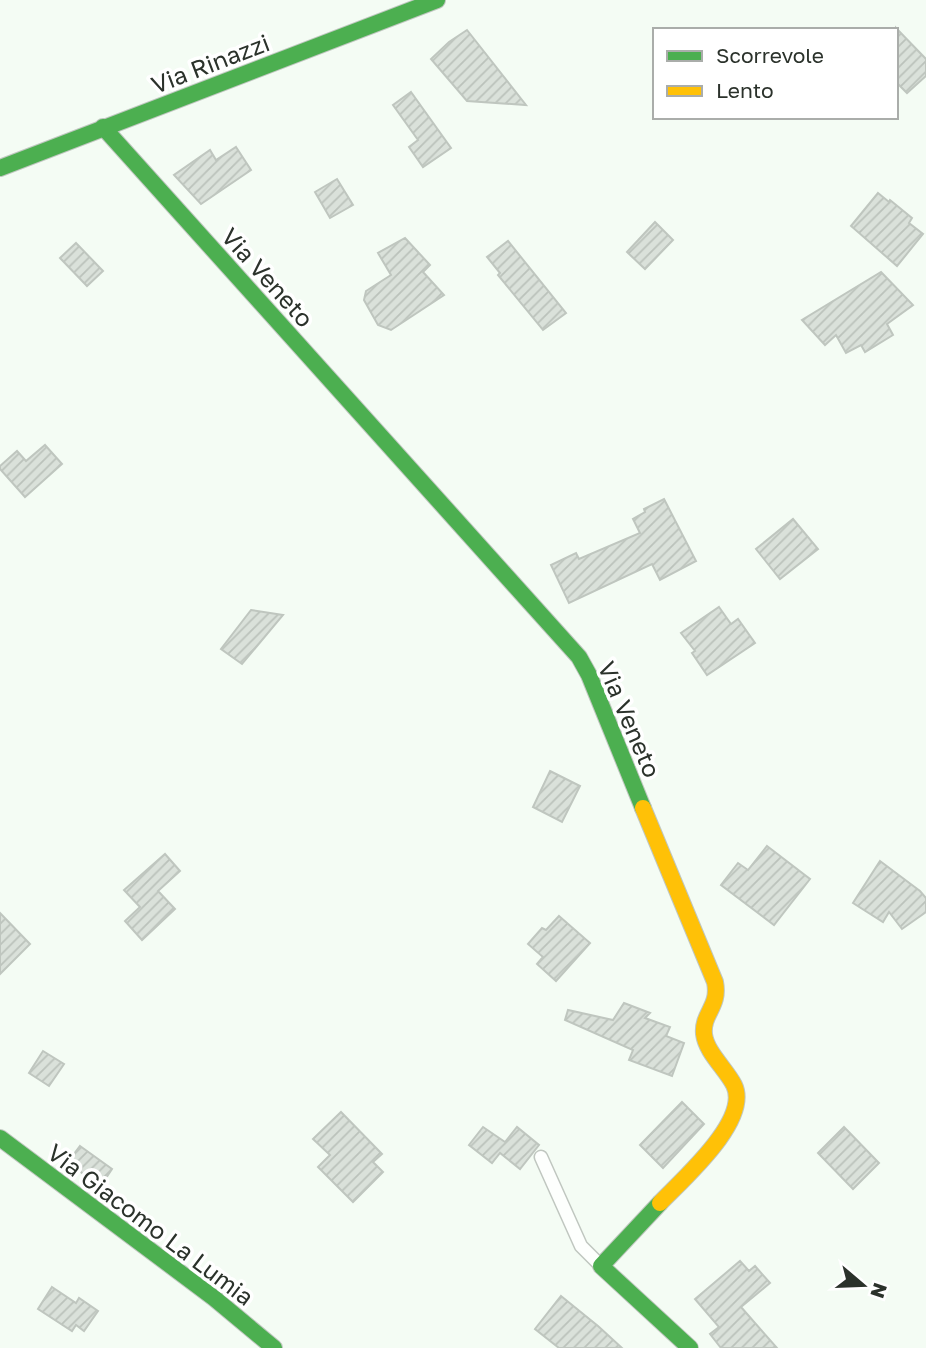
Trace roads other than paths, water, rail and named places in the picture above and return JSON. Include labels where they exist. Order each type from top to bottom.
[{"type":"street","name":"Via Rinazzi","points":[[0,168],[436,0]]},
{"type":"street","name":"Via Veneto","points":[[103,127],[567,643],[579,657],[589,676],[715,982],[718,993],[716,1003],[705,1023],[704,1034],[708,1045],[737,1088],[739,1101],[728,1126],[717,1142],[601,1265]]},
{"type":"street","name":"Via Giacomo La Lumia","points":[[0,1138],[214,1298],[274,1348]]},
{"type":"street","points":[[601,1265],[690,1348]]},
{"type":"lane","points":[[541,1157],[581,1245],[590,1257],[601,1265]]}]
